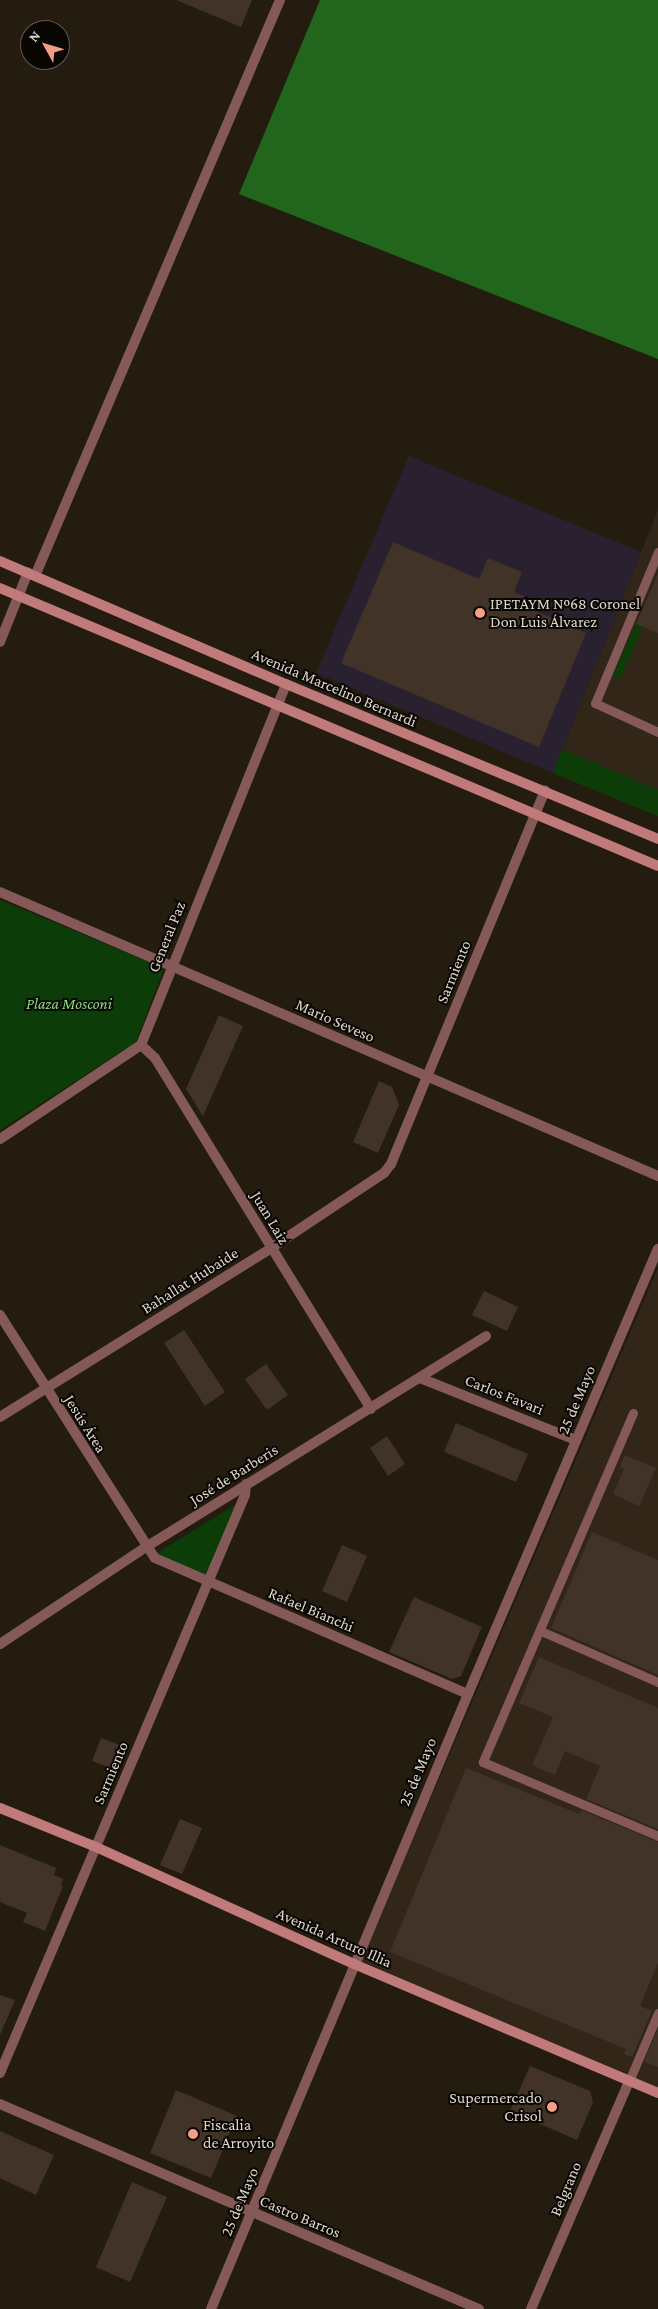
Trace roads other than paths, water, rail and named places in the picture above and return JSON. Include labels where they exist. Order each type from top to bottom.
[{"type":"main road","name":"Avenida Marcelino Bernardi","points":[[0,561],[286,684],[658,839]]},
{"type":"main road","points":[[0,588],[658,866]]},
{"type":"main road","name":"Avenida Arturo Illia","points":[[0,1808],[96,1847],[354,1964],[658,2093]]},
{"type":"street","points":[[0,642],[19,596],[32,574],[280,0]]},
{"type":"street","name":"General Paz","points":[[141,1045],[171,966],[286,684]]},
{"type":"street","name":"Sarmiento","points":[[391,1164],[545,791]]},
{"type":"street","name":"Mario Seveso","points":[[0,892],[426,1078],[658,1176]]},
{"type":"street","points":[[0,1139],[141,1045]]},
{"type":"street","name":"Juan Laiz","points":[[141,1045],[155,1058],[372,1409]]},
{"type":"street","name":"Bahallat Hubaide","points":[[0,1417],[271,1248],[384,1173],[391,1164]]},
{"type":"street","name":"25 de Mayo","points":[[211,2309],[354,1964],[658,1249]]},
{"type":"street","name":"Jesús Área","points":[[0,1315],[146,1547]]},
{"type":"street","name":"José de Barberis","points":[[0,1644],[146,1547],[246,1484],[372,1409],[486,1336]]},
{"type":"street","name":"Carlos Favari","points":[[420,1378],[576,1440]]},
{"type":"street","name":"Sarmiento","points":[[0,2073],[209,1582],[245,1495],[246,1484]]},
{"type":"street","name":"Rafael Bianchi","points":[[146,1547],[159,1562],[468,1694]]},
{"type":"street","name":"Belgrano","points":[[531,2309],[629,2081]]},
{"type":"street","name":"Castro Barros","points":[[0,2104],[479,2309]]},
{"type":"lane","points":[[658,552],[595,703],[658,732]]},
{"type":"lane","points":[[633,1413],[541,1631],[483,1762],[658,1836]]},
{"type":"lane","points":[[541,1631],[658,1682]]},
{"type":"lane","points":[[629,2081],[658,2013]]},
{"type":"place","name":"IPETAYM Nº68 Coronel Don Luis Álvarez","points":[[480,613]]},
{"type":"place","name":"Supermercado Crisol","points":[[552,2107]]},
{"type":"place","name":"Fiscalia de Arroyito","points":[[193,2134]]},
{"type":"park label","name":"Plaza Mosconi","points":[[69,1004]]}]
